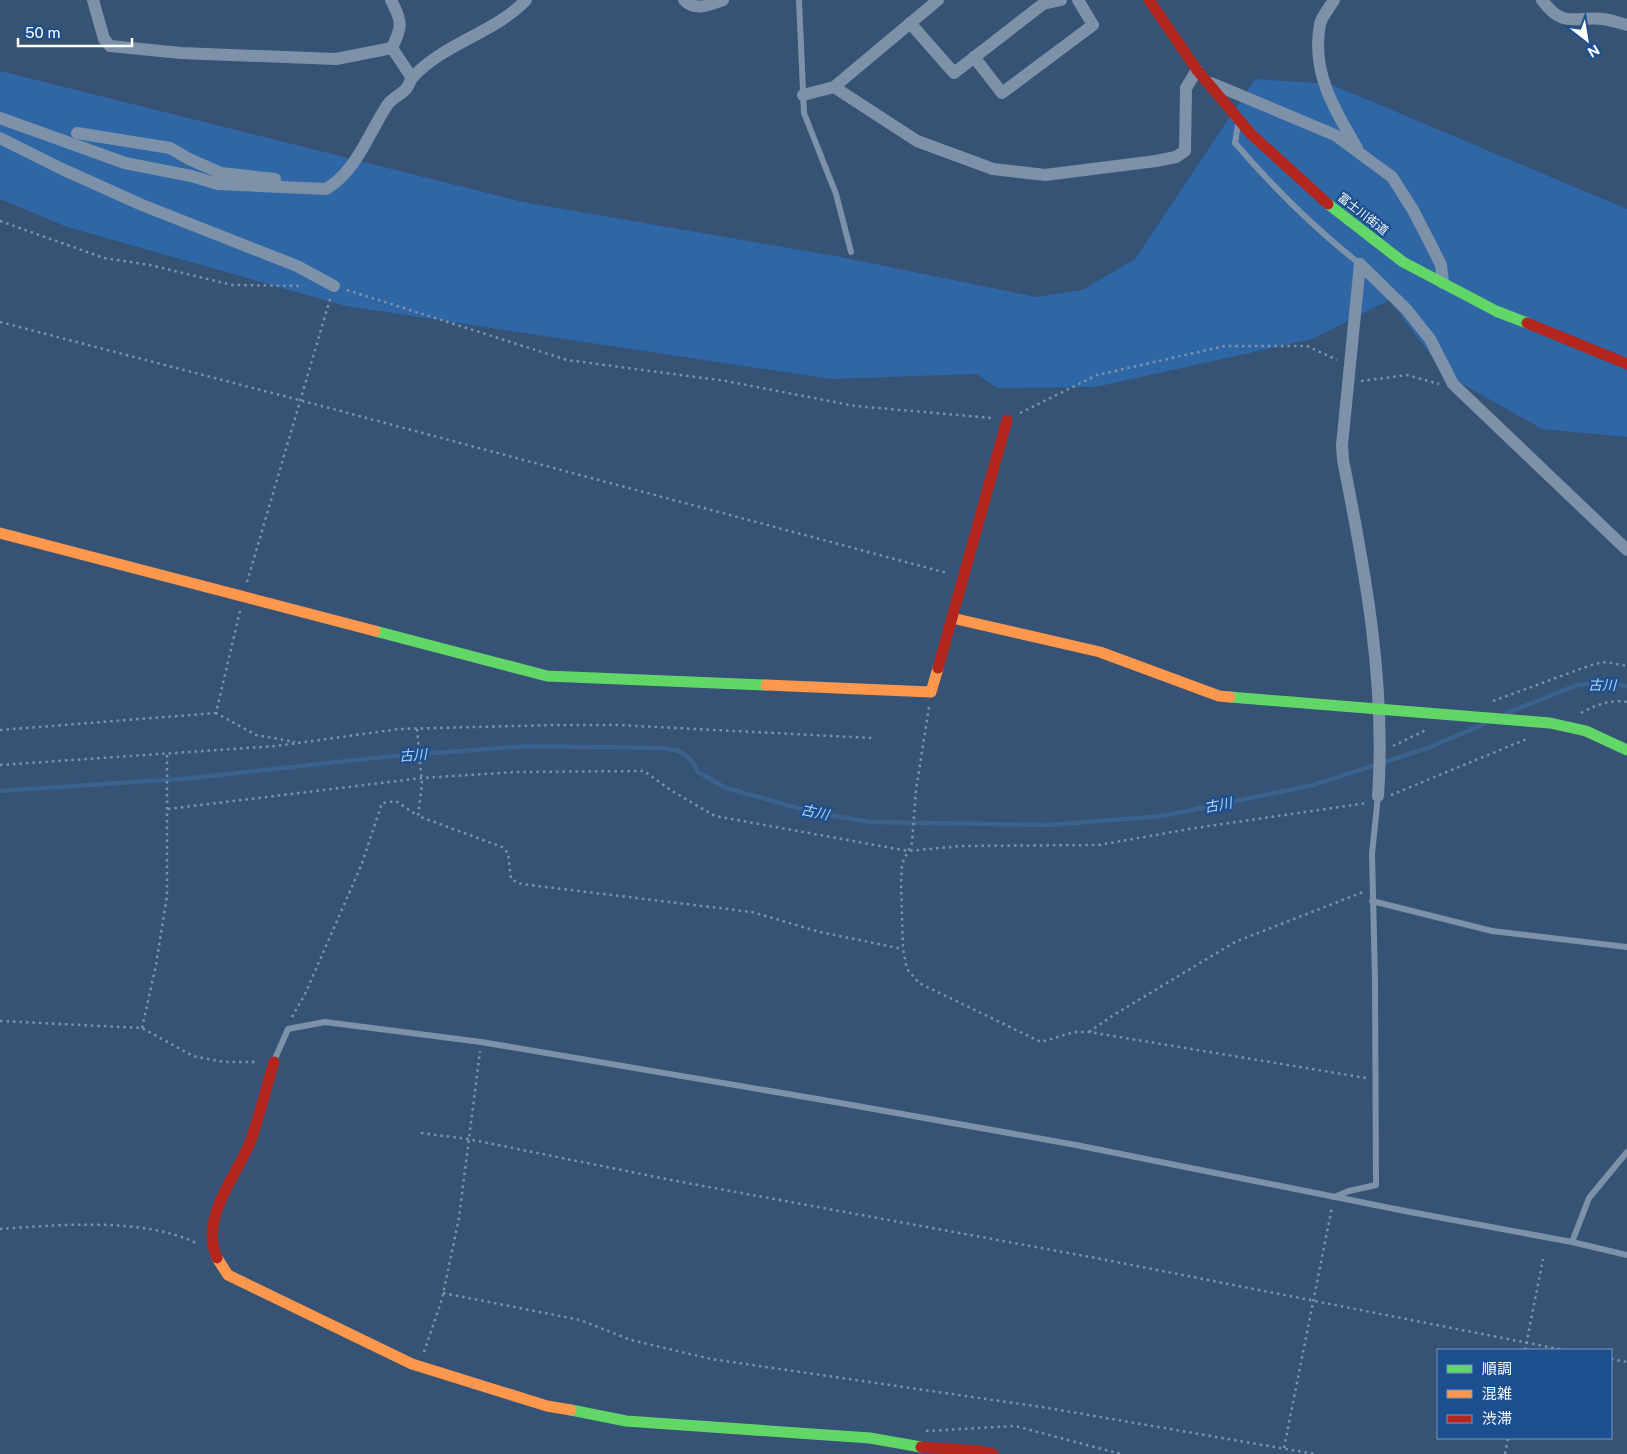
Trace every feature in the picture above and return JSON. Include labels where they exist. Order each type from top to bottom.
[{"type":"street","points":[[93,0],[104,39],[110,46],[182,53],[336,59],[392,48]]},
{"type":"street","points":[[391,0],[401,28],[392,48]]},
{"type":"street","points":[[0,118],[125,164],[191,176],[218,184],[326,189],[339,182],[390,102],[407,88],[412,78],[429,62],[499,21],[526,0]]},
{"type":"street","points":[[684,0],[694,7],[701,8],[723,0]]},
{"type":"street","points":[[802,95],[834,87],[938,0]]},
{"type":"street","points":[[910,23],[954,72],[1043,4],[1061,0]]},
{"type":"street","points":[[974,57],[1002,94],[1093,25],[1078,0]]},
{"type":"street","name":"富士川街道","points":[[1149,0],[1197,70],[1239,120],[1291,172],[1350,222],[1403,262],[1496,311],[1627,364]]},
{"type":"street","points":[[1334,0],[1320,22],[1321,72],[1330,101],[1359,152]]},
{"type":"street","points":[[1542,0],[1555,14],[1574,21],[1603,19],[1627,25]]},
{"type":"street","points":[[392,48],[412,78]]},
{"type":"street","points":[[834,87],[917,141],[993,169],[1045,174],[1156,161],[1176,157],[1185,151],[1186,88],[1197,70]]},
{"type":"street","points":[[1207,82],[1335,135],[1392,178],[1413,210],[1441,266],[1443,283]]},
{"type":"street","points":[[77,133],[170,148],[189,159],[221,173],[286,180],[309,187]]},
{"type":"street","points":[[0,138],[79,177],[142,205],[297,266],[334,286]]},
{"type":"street","points":[[1360,264],[1342,445],[1343,460],[1364,566],[1379,710],[1381,754],[1378,799]]},
{"type":"street","points":[[1360,264],[1406,309],[1430,339],[1453,384],[1627,550]]},
{"type":"street","points":[[0,533],[547,676],[931,692],[1006,420]]},
{"type":"street","points":[[952,618],[1100,652],[1219,696],[1555,725],[1586,731],[1627,750]]},
{"type":"street","points":[[274,1062],[251,1140],[217,1214],[212,1233],[214,1252],[218,1263],[228,1276],[412,1364],[547,1406],[626,1421],[870,1438],[930,1449],[980,1451],[993,1454]]},
{"type":"lane","points":[[798,0],[804,112],[836,194],[851,252]]},
{"type":"lane","points":[[1239,120],[1235,143],[1270,183],[1337,246],[1360,264]]},
{"type":"lane","points":[[1334,1197],[1349,1191],[1376,1185],[1372,854],[1378,799]]},
{"type":"lane","points":[[1372,901],[1492,931],[1627,947]]},
{"type":"lane","points":[[274,1062],[288,1028],[325,1022],[481,1042],[1067,1144],[1572,1242],[1627,1256]]},
{"type":"lane","points":[[1572,1242],[1589,1198],[1627,1152]]},
{"type":"path","points":[[0,221],[104,258],[150,265],[232,284],[306,286]]},
{"type":"path","points":[[216,713],[243,598],[299,400],[334,286],[567,360],[726,381],[855,406],[1006,420],[1096,375],[1225,346],[1307,346],[1336,359],[1349,379],[1408,375],[1432,384],[1453,384]]},
{"type":"path","points":[[0,322],[963,578]]},
{"type":"path","points":[[1486,704],[1594,664],[1612,663],[1627,666]]},
{"type":"path","points":[[931,692],[916,790],[912,843],[902,864],[903,949],[907,969],[919,983],[1041,1042],[1074,1032],[1090,1032],[1375,1079]]},
{"type":"path","points":[[1555,725],[1598,704],[1618,700],[1627,702]]},
{"type":"path","points":[[0,730],[216,713],[256,735],[301,743]]},
{"type":"path","points":[[0,765],[225,750],[301,743],[399,729],[616,725],[872,738]]},
{"type":"path","points":[[1381,754],[1430,728]]},
{"type":"path","points":[[417,729],[422,778],[418,816]]},
{"type":"path","points":[[168,809],[422,778],[515,772],[644,771],[672,791],[715,816],[908,851],[961,846],[1099,845],[1378,799],[1536,736]]},
{"type":"path","points":[[142,1028],[156,965],[167,896],[167,753]]},
{"type":"path","points":[[288,1028],[295,1008],[304,994],[357,875],[382,803],[396,801],[418,816],[502,847],[508,853],[511,879],[520,884],[752,912],[820,932],[903,949]]},
{"type":"path","points":[[1090,1032],[1112,1016],[1235,942],[1372,888]]},
{"type":"path","points":[[0,1021],[142,1028],[193,1056],[224,1062],[274,1062]]},
{"type":"path","points":[[412,1364],[423,1355],[443,1293],[459,1218],[481,1042]]},
{"type":"path","points":[[421,1133],[468,1139],[676,1181],[1101,1259],[1559,1349]]},
{"type":"path","points":[[1284,1448],[1334,1197]]},
{"type":"path","points":[[0,1229],[61,1224],[141,1228],[190,1240],[214,1252]]},
{"type":"path","points":[[1525,1349],[1544,1259]]},
{"type":"path","points":[[443,1293],[580,1320],[631,1340],[711,1359],[1028,1405],[1315,1454]]},
{"type":"path","points":[[1612,1359],[1627,1362]]},
{"type":"path","points":[[919,1431],[1015,1426],[1121,1454]]},
{"type":"path","points":[[1505,1454],[1508,1439]]},
{"type":"shaded area","points":[[0,71],[523,202],[841,257],[1036,297],[1082,290],[1135,259],[1255,79],[1330,84],[1627,209],[1627,437],[1542,429],[1445,374],[1389,300],[1312,339],[1096,387],[997,388],[977,374],[831,379],[346,306],[67,227],[0,199]]},
{"type":"waterway","name":"古川","points":[[1507,713],[1577,685],[1600,683],[1627,686]]},
{"type":"waterway","name":"古川","points":[[0,791],[193,778],[383,757],[527,746],[663,748],[679,751],[691,760],[698,772],[726,788],[812,812],[870,822],[1049,825],[1163,816],[1313,785],[1428,748],[1484,724]]},
{"type":"traffic: fast","points":[[1328,204],[1403,262],[1496,311],[1527,323]]},
{"type":"traffic: fast","points":[[375,631],[547,676],[766,685]]},
{"type":"traffic: fast","points":[[1230,697],[1550,723],[1586,731],[1627,750]]},
{"type":"traffic: fast","points":[[571,1410],[626,1421],[870,1438],[921,1447]]},
{"type":"traffic: slow","points":[[0,533],[375,631]]},
{"type":"traffic: slow","points":[[952,618],[1100,652],[1219,696],[1230,697]]},
{"type":"traffic: slow","points":[[766,685],[931,692],[938,668]]},
{"type":"traffic: slow","points":[[217,1258],[228,1275],[412,1364],[547,1406],[571,1410]]},
{"type":"traffic: jam","points":[[1149,0],[1197,70],[1251,134],[1328,204]]},
{"type":"traffic: jam","points":[[1527,323],[1627,364]]},
{"type":"traffic: jam","points":[[938,668],[1007,420]]},
{"type":"traffic: jam","points":[[217,1258],[213,1243],[213,1227],[216,1212],[251,1140],[274,1062]]},
{"type":"traffic: jam","points":[[921,1447],[980,1451],[993,1454]]}]
